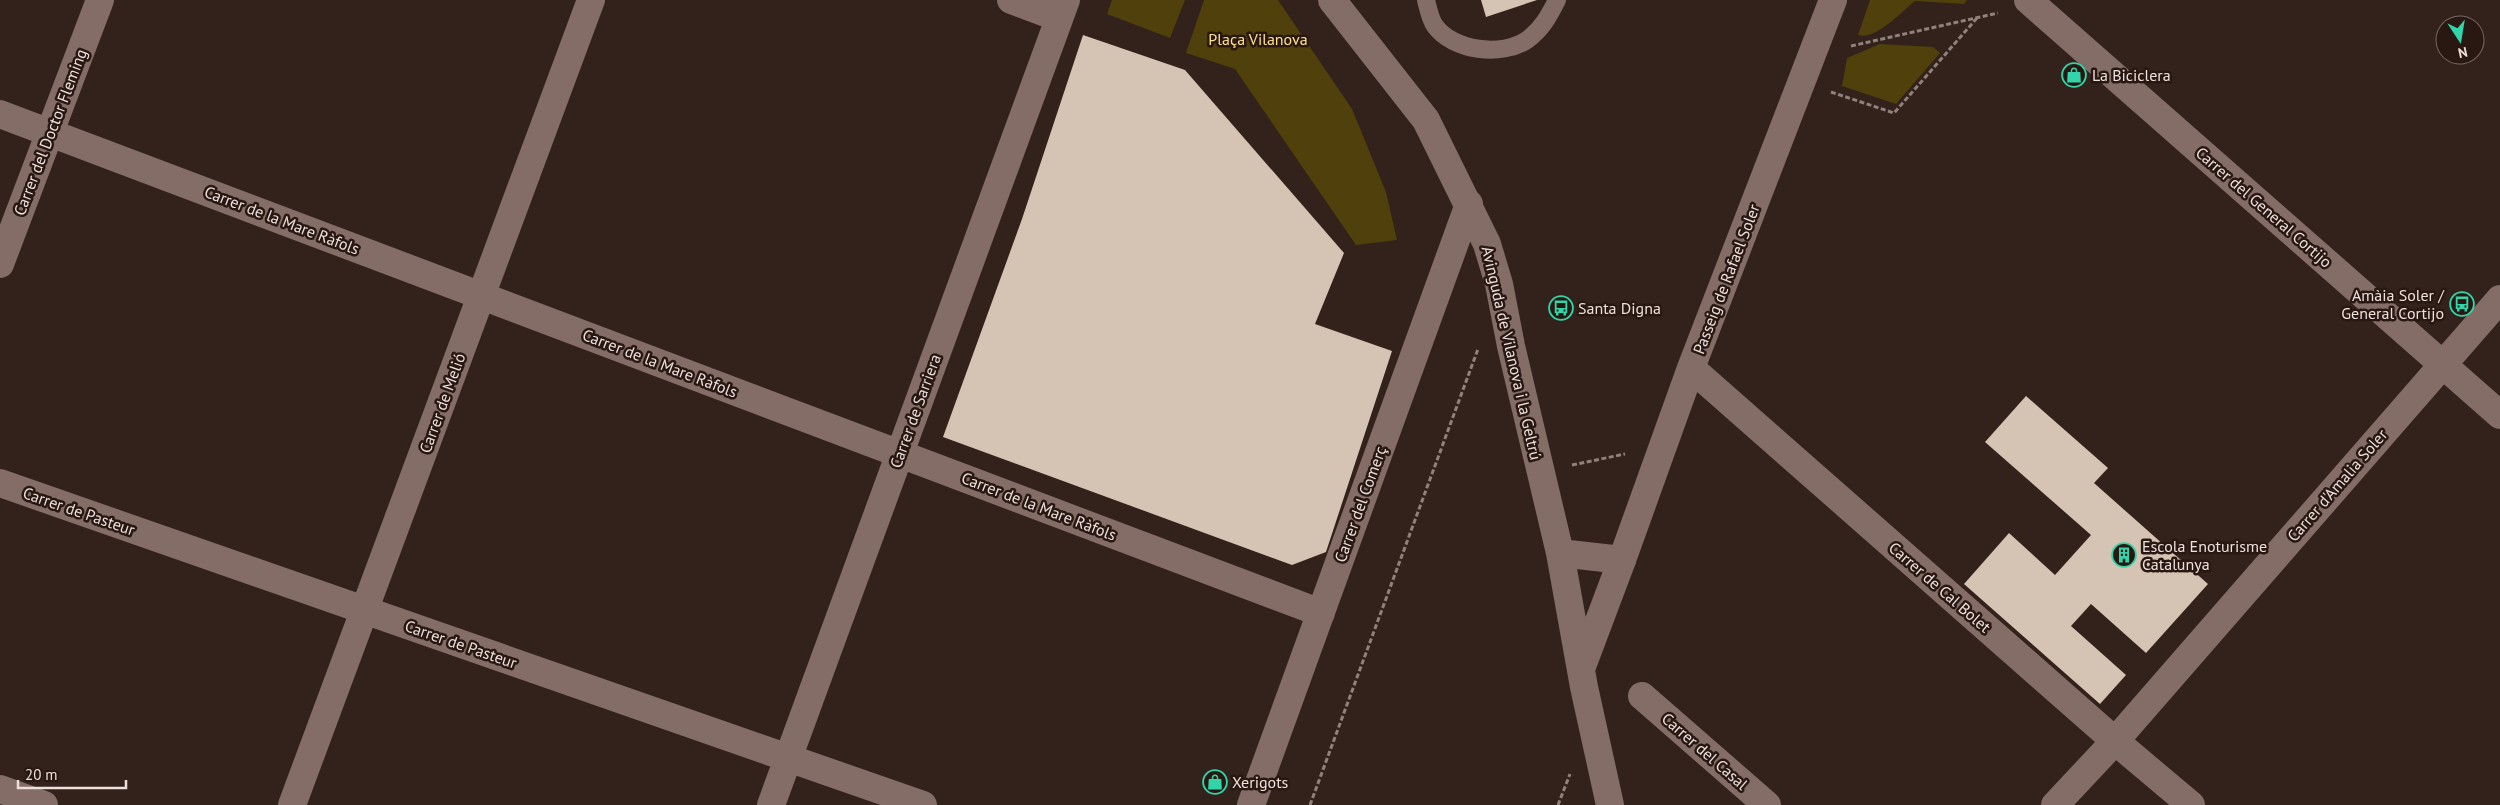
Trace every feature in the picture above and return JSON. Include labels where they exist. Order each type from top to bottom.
[{"type":"street","name":"Carrer del Doctor Fleming","points":[[0,264],[100,0]]},
{"type":"street","name":"Carrer de Melió","points":[[292,805],[591,0]]},
{"type":"street","points":[[1011,0],[1063,9]]},
{"type":"street","name":"Avinguda de Vilanova i la Geltrú","points":[[1332,0],[1426,120],[1469,204],[1487,244],[1499,284],[1511,346],[1560,553],[1583,678],[1610,805]]},
{"type":"street","name":"Passeig de Rafael Soler","points":[[1583,678],[1622,560],[1691,368],[1833,0]]},
{"type":"street","name":"Carrer del General Cortijo","points":[[2017,6],[2443,364],[2500,415]]},
{"type":"street","name":"Carrer de Sarriera","points":[[771,805],[1063,9]]},
{"type":"street","name":"Carrer de la Mare Ràfols","points":[[0,114],[1321,613]]},
{"type":"street","name":"Carrer del Comerç","points":[[1251,805],[1469,204]]},
{"type":"street","name":"Carrer d'Amalia Soler","points":[[2055,805],[2115,741],[2500,299]]},
{"type":"street","name":"Carrer de Cal Bolet","points":[[1691,368],[2115,741],[2191,805]]},
{"type":"street","name":"Carrer de Pasteur","points":[[0,483],[923,805]]},
{"type":"street","points":[[1560,553],[1622,560]]},
{"type":"street","name":"Carrer del Casal","points":[[1642,696],[1768,805]]},
{"type":"street","points":[[0,789],[44,805]]},
{"type":"lane","points":[[1426,0],[1435,26],[1453,42],[1466,47],[1495,50],[1526,41],[1545,24],[1557,0]]},
{"type":"path","points":[[1850,46],[1977,18],[2017,6]]},
{"type":"path","points":[[1827,91],[1894,113],[1977,18]]},
{"type":"path","points":[[1310,805],[1480,343]]},
{"type":"green space","points":[[1112,0],[1185,0],[1170,38],[1107,14]]},
{"type":"green space","name":"Plaça Vilanova","points":[[1204,0],[1278,0],[1352,109],[1386,192],[1397,240],[1356,245],[1235,69],[1186,53]]},
{"type":"green space","points":[[1870,0],[1967,0],[1964,4],[1915,1],[1880,30],[1865,36],[1858,35]]},
{"type":"green space","points":[[1880,44],[1933,47],[1940,53],[1896,104],[1842,86],[1847,58]]},
{"type":"building","points":[[1481,0],[1537,0],[1486,17]]},
{"type":"building","points":[[1083,35],[1185,70],[1344,253],[1315,324],[1392,351],[1326,552],[1292,565],[943,437],[1022,219]]},
{"type":"building","name":"Escola Enoturisme Catalunya","points":[[2026,396],[2108,468],[2094,483],[2208,584],[2146,653],[2091,604],[2071,626],[2126,675],[2100,704],[1964,584],[2009,533],[2055,575],[2091,535],[1985,442]]},
{"type":"place","name":"La Biciclera","points":[[2074,75]]},
{"type":"place","name":"Amàia Soler / General Cortijo","points":[[2462,304]]},
{"type":"place","name":"Santa Digna","points":[[1561,308]]},
{"type":"place","name":"Escola Enoturisme Catalunya","points":[[2124,555]]},
{"type":"place","name":"Xerigots","points":[[1215,782]]}]
